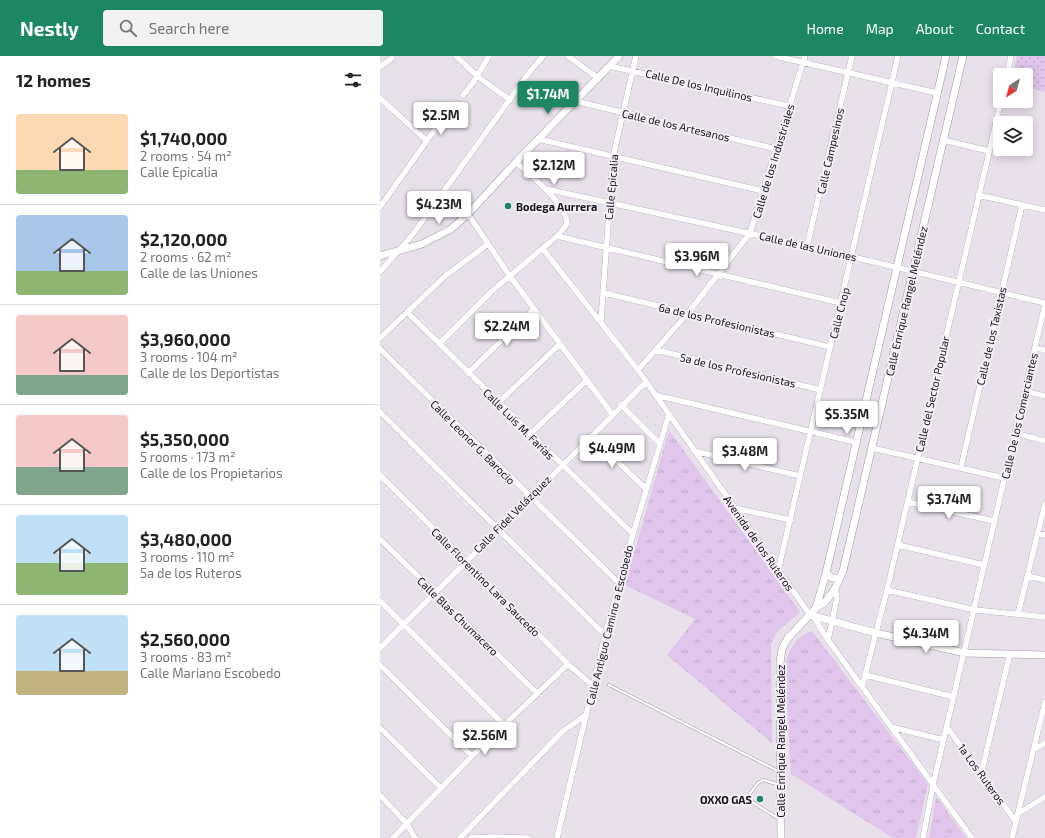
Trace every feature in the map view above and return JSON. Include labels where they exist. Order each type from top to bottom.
[{"type":"street","points":[[456,56],[478,76],[510,100]]},
{"type":"street","points":[[463,95],[478,76],[489,56]]},
{"type":"street","points":[[380,272],[400,252],[543,56]]},
{"type":"street","points":[[568,56],[598,78]]},
{"type":"street","points":[[380,256],[400,252],[438,237],[451,229],[468,214],[516,162],[619,56]]},
{"type":"street","name":"Calle Epicalia","points":[[601,321],[613,157],[622,112],[636,56]]},
{"type":"street","points":[[775,56],[937,93]]},
{"type":"street","name":"Calle de los Industriales","points":[[638,370],[688,312],[750,233],[805,56]]},
{"type":"street","name":"Calle Campesinos","points":[[807,246],[852,56]]},
{"type":"street","name":"Calle Cnop","points":[[778,571],[898,56]]},
{"type":"street","name":"Calle Enrique Rangel Meléndez","points":[[780,838],[781,652],[788,638],[812,616],[816,608],[826,573],[855,442],[946,56]]},
{"type":"street","name":"Calle Enrique Rangel Meléndez","points":[[816,608],[825,602],[840,578],[872,448],[963,56]]},
{"type":"street","points":[[1009,68],[1012,56]]},
{"type":"street","points":[[380,67],[392,58]]},
{"type":"street","name":"Calle De los Inquilinos","points":[[610,66],[789,106]]},
{"type":"street","points":[[380,98],[427,141]]},
{"type":"street","name":"Calle de los Artesanos","points":[[575,101],[776,149]]},
{"type":"street","name":"Calle del Sector Popular","points":[[862,687],[898,545],[999,108]]},
{"type":"street","points":[[380,207],[441,121]]},
{"type":"street","points":[[538,139],[763,191]]},
{"type":"street","points":[[943,140],[989,150]]},
{"type":"street","points":[[439,344],[509,275],[543,249],[558,236],[566,226],[567,220],[546,189],[516,162]]},
{"type":"street","name":"Calle de las Uniones","points":[[546,189],[852,256],[897,268],[958,281],[1045,304]]},
{"type":"street","points":[[978,195],[1045,210]]},
{"type":"street","name":"Calle de los Taxistas","points":[[961,467],[1022,205]]},
{"type":"street","points":[[468,214],[509,275],[612,414]]},
{"type":"street","points":[[558,236],[607,249],[661,260],[841,303]]},
{"type":"street","points":[[380,338],[445,276],[488,244]]},
{"type":"street","name":"Avenida de los Ruteros","points":[[543,249],[638,370],[778,571],[972,838]]},
{"type":"street","name":"6a de los Profesionistas","points":[[604,293],[830,347]]},
{"type":"street","name":"Calle De los Comerciantes","points":[[923,838],[933,785],[965,653],[994,521],[1045,304]]},
{"type":"street","points":[[468,373],[534,309]]},
{"type":"street","name":"Calle Luis M. Farías","points":[[407,312],[562,466],[633,534]]},
{"type":"street","points":[[498,403],[560,344]]},
{"type":"street","points":[[1035,347],[1045,350]]},
{"type":"street","name":"Calle Leonor G. Barocio","points":[[380,349],[529,497],[620,584]]},
{"type":"street","name":"5a de los Profesionistas","points":[[656,350],[821,390]]},
{"type":"street","points":[[530,434],[587,380]]},
{"type":"street","name":"Calle Fidel Velázquez","points":[[380,648],[621,405],[646,382]]},
{"type":"street","points":[[1025,391],[1045,396]]},
{"type":"street","points":[[655,395],[811,433],[855,442]]},
{"type":"street","points":[[621,405],[660,444]]},
{"type":"street","points":[[380,412],[497,530],[605,635]]},
{"type":"street","name":"Calle Antiguo Camino a Escobedo","points":[[557,838],[605,635],[646,489],[669,414]]},
{"type":"street","points":[[1015,433],[1045,441]]},
{"type":"street","points":[[591,436],[646,489]]},
{"type":"street","points":[[872,448],[1004,478]]},
{"type":"street","points":[[694,451],[800,476]]},
{"type":"street","name":"Calle Florentino Lara Saucedo","points":[[380,475],[568,664],[593,686]]},
{"type":"street","points":[[908,502],[994,521]]},
{"type":"street","points":[[1018,614],[1045,504]]},
{"type":"street","points":[[734,508],[791,520]]},
{"type":"street","points":[[1038,533],[1045,535]]},
{"type":"street","name":"Calle Blas Chumacero","points":[[380,539],[537,693]]},
{"type":"street","points":[[898,545],[984,565]]},
{"type":"street","points":[[826,573],[832,578],[840,578]]},
{"type":"street","points":[[1028,576],[1045,580]]},
{"type":"street","points":[[828,640],[837,598],[835,588]]},
{"type":"street","points":[[887,590],[974,610],[1045,617]]},
{"type":"street","points":[[380,601],[504,725]]},
{"type":"street","points":[[812,616],[876,633],[965,653],[1045,656]]},
{"type":"street","points":[[981,774],[1010,654]]},
{"type":"street","points":[[393,838],[472,756],[568,664]]},
{"type":"street","points":[[380,665],[472,756]]},
{"type":"street","points":[[865,675],[954,698]]},
{"type":"street","points":[[1012,838],[1035,749],[1045,702]]},
{"type":"street","points":[[460,838],[563,731],[586,715]]},
{"type":"street","points":[[891,727],[944,740]]},
{"type":"street","name":"1a Los Ruteros","points":[[947,727],[1016,822]]},
{"type":"street","points":[[380,728],[440,788]]},
{"type":"street","points":[[1035,749],[1045,743]]},
{"type":"street","points":[[380,795],[407,824],[414,838]]},
{"type":"street","points":[[1019,812],[1045,797]]},
{"type":"street","points":[[471,838],[528,838]]},
{"type":"lane","points":[[609,685],[781,772]]},
{"type":"lane","points":[[780,820],[749,800],[748,796],[758,783],[763,780],[781,785]]},
{"type":"green space","points":[[1017,56],[1045,56],[1045,92],[1033,89],[1033,68],[1014,68]]},
{"type":"green space","points":[[669,430],[800,612],[777,632],[771,643],[772,743],[667,655],[695,619],[625,585]]},
{"type":"green space","points":[[812,631],[928,784],[916,838],[893,838],[791,774],[785,666],[791,649],[797,640],[806,633]]},
{"type":"green space","points":[[936,796],[966,838],[929,838]]},
{"type":"place","name":"Bodega Aurrera","points":[[508,206]]},
{"type":"place","name":"OXXO GAS","points":[[760,799]]}]
